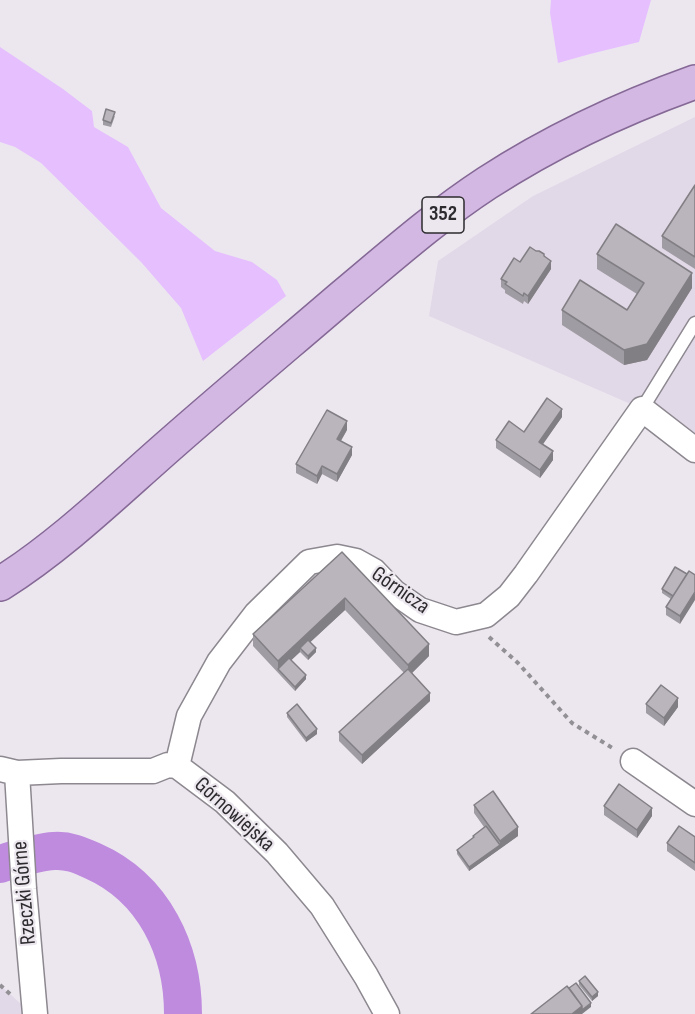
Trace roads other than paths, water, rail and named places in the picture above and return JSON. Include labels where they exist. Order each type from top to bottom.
[{"type":"main road","name":"352","points":[[0,584],[53,546],[214,406],[384,262],[452,208],[487,183],[575,132],[622,110],[695,82]]},
{"type":"street","points":[[642,409],[695,450]]},
{"type":"street","name":"Górnicza","points":[[177,766],[189,716],[219,662],[256,614],[309,562],[337,557],[356,561],[374,572],[394,592],[420,610],[456,622],[486,615],[509,596],[642,409]]},
{"type":"street","points":[[633,761],[695,804]]},
{"type":"street","name":"Górnowiejska","points":[[9,771],[153,771],[168,765],[177,766],[225,802],[277,853],[322,906],[387,1014]]},
{"type":"street","name":"Rzeczki Górne","points":[[9,771],[20,834],[35,1014]]},
{"type":"lane","points":[[642,409],[695,323]]},
{"type":"waterway","points":[[0,864],[40,853],[69,852],[114,873],[133,887],[148,904],[171,945],[178,967],[183,1014]]}]
